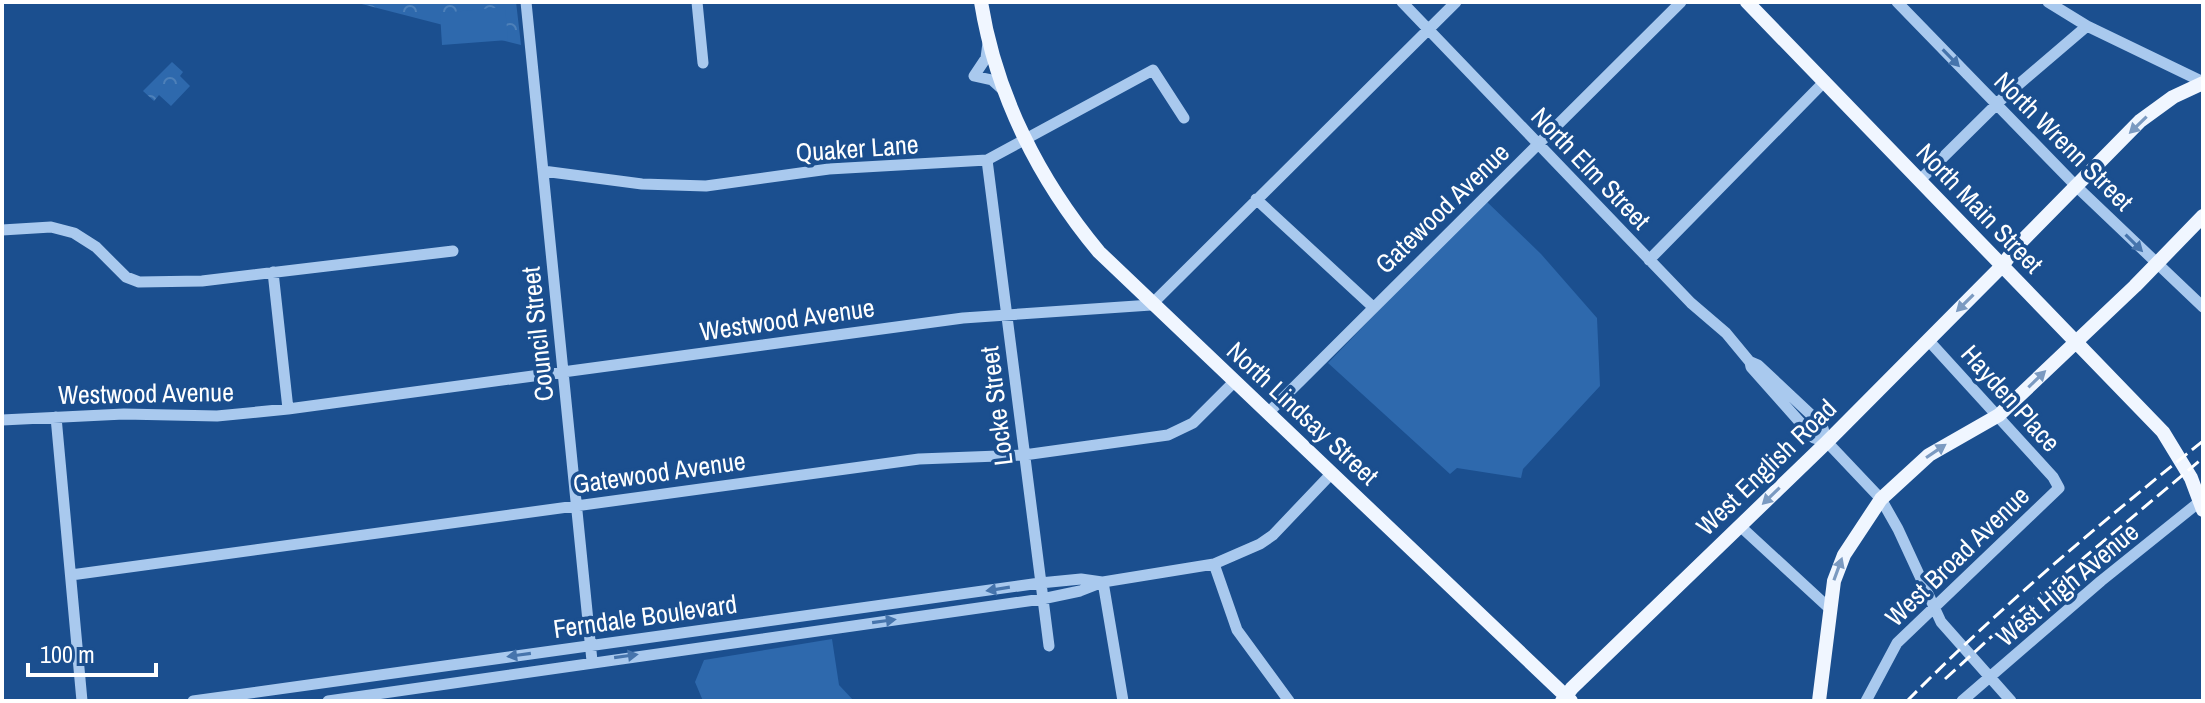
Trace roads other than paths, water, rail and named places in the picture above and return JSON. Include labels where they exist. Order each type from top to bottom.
[{"type":"main road","name":"North Lindsay Street","points":[[981,2],[988,42],[1005,93],[1048,183],[1084,235],[1119,275],[1235,381],[1567,699]]},
{"type":"main road","name":"North Main Street","points":[[1751,3],[2163,432],[2191,478],[2202,504]]},
{"type":"main road","name":"West English Road","points":[[1567,699],[1929,341],[2002,266],[2016,247],[2148,114],[2203,82]]},
{"type":"main road","points":[[1819,701],[1834,581],[1844,555],[1881,499],[1929,455],[1999,415],[2203,216]]},
{"type":"street","name":"Council Street","points":[[526,2],[592,661]]},
{"type":"street","points":[[697,2],[703,63]]},
{"type":"street","name":"North Elm Street","points":[[1402,2],[1693,305],[1726,333],[1751,367],[1814,438],[1827,442],[1881,499],[1941,622],[2011,701]]},
{"type":"street","points":[[1151,305],[1456,2]]},
{"type":"street","name":"Gatewood Avenue","points":[[1268,413],[1681,2]]},
{"type":"street","name":"North Wrenn Street","points":[[1897,2],[2077,187],[2203,307]]},
{"type":"street","points":[[2048,2],[2087,26],[2203,82]]},
{"type":"street","points":[[1920,180],[1997,105],[2087,26]]},
{"type":"street","points":[[988,42],[986,58],[974,76],[992,80],[1005,93]]},
{"type":"street","name":"Quaker Lane","points":[[543,171],[642,184],[706,186],[829,169],[987,160],[1153,70],[1184,118]]},
{"type":"street","points":[[1649,260],[1825,81]]},
{"type":"street","name":"Locke Street","points":[[987,160],[1049,646]]},
{"type":"street","points":[[1256,199],[1373,307]]},
{"type":"street","points":[[2,230],[51,227],[74,233],[96,247],[126,277],[139,282],[202,281],[453,251]]},
{"type":"street","points":[[273,272],[288,409]]},
{"type":"street","name":"Westwood Avenue","points":[[2,420],[124,414],[202,416],[288,409],[851,332],[1007,314],[1151,305]]},
{"type":"street","name":"Hayden Place","points":[[1929,341],[1999,415],[2059,488]]},
{"type":"street","name":"Gatewood Avenue","points":[[71,575],[919,459],[1024,455],[1174,433],[1193,423],[1235,381]]},
{"type":"street","points":[[56,417],[82,701]]},
{"type":"street","name":"Ferndale Boulevard","points":[[328,701],[1042,599],[1080,591],[1103,582],[1214,564],[1273,535],[1332,473]]},
{"type":"street","name":"West Broad Avenue","points":[[1866,701],[1897,643],[2059,488]]},
{"type":"street","name":"West High Avenue","points":[[1962,701],[2202,504]]},
{"type":"street","points":[[1740,526],[1829,608]]},
{"type":"street","points":[[1214,564],[1237,630],[1289,701]]},
{"type":"street","name":"Ferndale Boulevard","points":[[193,701],[1040,583],[1081,579],[1103,582]]},
{"type":"street","points":[[1103,582],[1123,701]]},
{"type":"railway","points":[[1907,701],[2051,567],[2203,441]]},
{"type":"railway","points":[[1945,679],[2013,617],[2203,458]]}]
